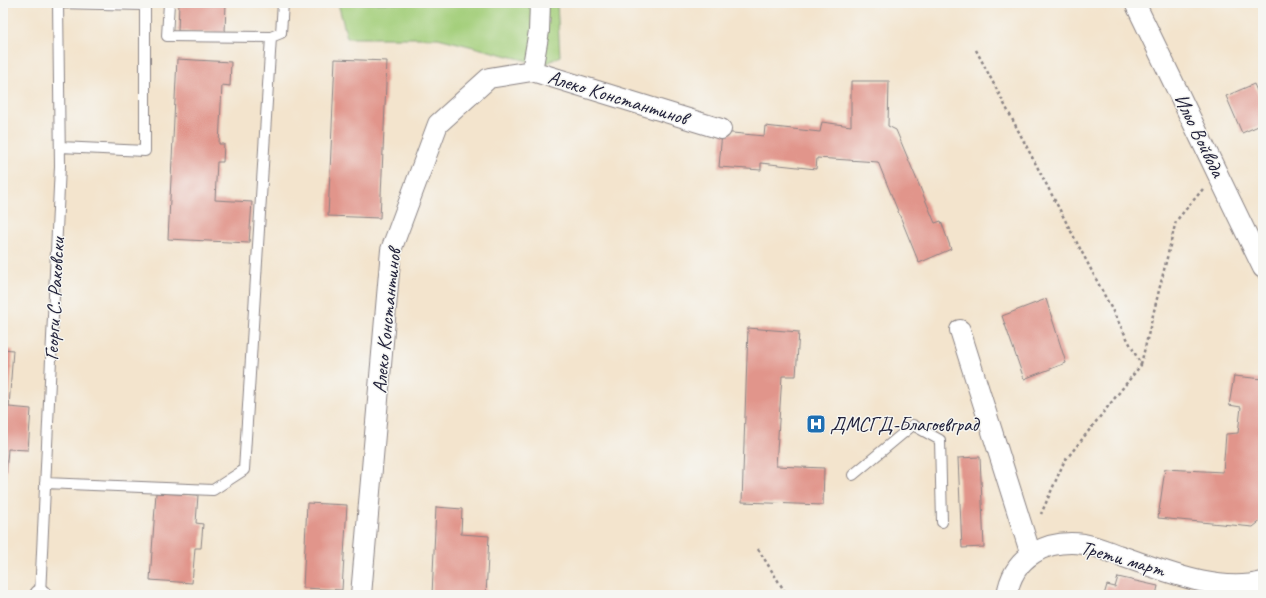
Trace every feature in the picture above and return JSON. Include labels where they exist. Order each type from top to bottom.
[{"type":"street","points":[[532,71],[539,31],[540,3]]},
{"type":"street","name":"Ильо Войвода","points":[[1135,3],[1263,268]]},
{"type":"street","name":"Алеко Константинов","points":[[362,595],[391,250],[438,124],[489,78],[532,71],[721,129]]},
{"type":"street","points":[[960,330],[1028,545]]},
{"type":"street","name":"Трети март","points":[[1007,595],[1012,575],[1018,567],[1028,545],[1049,546],[1061,544],[1082,544],[1198,580],[1243,585],[1263,582]]},
{"type":"lane","points":[[58,3],[145,5],[145,152],[60,147]]},
{"type":"lane","name":"Георги С. Раковски","points":[[40,595],[60,147],[58,3]]},
{"type":"lane","points":[[169,3],[167,36],[271,37],[281,33],[283,3]]},
{"type":"lane","points":[[45,483],[214,490],[244,470],[271,37]]},
{"type":"lane","points":[[853,475],[913,425],[940,440],[942,522]]},
{"type":"path","points":[[976,50],[1140,365]]},
{"type":"path","points":[[1028,545],[1064,462],[1140,365],[1176,221],[1217,172]]},
{"type":"path","points":[[758,549],[787,595]]},
{"type":"green space","points":[[338,3],[557,3],[560,56],[544,65],[438,38],[347,38]]},
{"type":"building","points":[[179,3],[226,3],[225,33],[178,31]]},
{"type":"building","points":[[177,59],[231,62],[230,86],[222,85],[219,144],[224,144],[223,162],[217,162],[215,200],[252,202],[249,243],[168,239]]},
{"type":"building","points":[[335,59],[387,61],[380,218],[328,216]]},
{"type":"building","points":[[851,81],[889,81],[888,126],[896,130],[935,223],[941,221],[951,249],[919,263],[878,162],[817,158],[816,169],[761,163],[761,170],[719,167],[722,132],[764,136],[765,126],[820,132],[822,122],[851,126]]},
{"type":"building","points":[[1254,84],[1263,105],[1263,124],[1242,133],[1226,96]]},
{"type":"building","points":[[1046,299],[1066,363],[1024,379],[1002,316]]},
{"type":"building","points":[[748,328],[799,332],[796,376],[782,376],[776,466],[824,468],[823,505],[742,502]]},
{"type":"building","points":[[3,349],[13,350],[9,407],[31,409],[28,450],[8,449],[4,498]]},
{"type":"building","points":[[1234,376],[1263,379],[1263,519],[1253,527],[1158,518],[1165,469],[1223,472],[1226,434],[1238,433],[1241,407],[1229,405]]},
{"type":"building","points":[[980,457],[984,547],[962,548],[958,458]]},
{"type":"building","points":[[156,493],[198,495],[196,523],[203,524],[201,548],[195,548],[192,583],[150,580]]},
{"type":"building","points":[[307,503],[347,505],[342,590],[303,588]]},
{"type":"building","points":[[436,507],[462,509],[461,534],[489,536],[486,595],[432,595]]},
{"type":"building","points":[[1118,577],[1158,586],[1156,595],[1104,595],[1107,585],[1115,587]]},
{"type":"place","name":"ДМСГД-Благоевград","points":[[816,424]]}]
